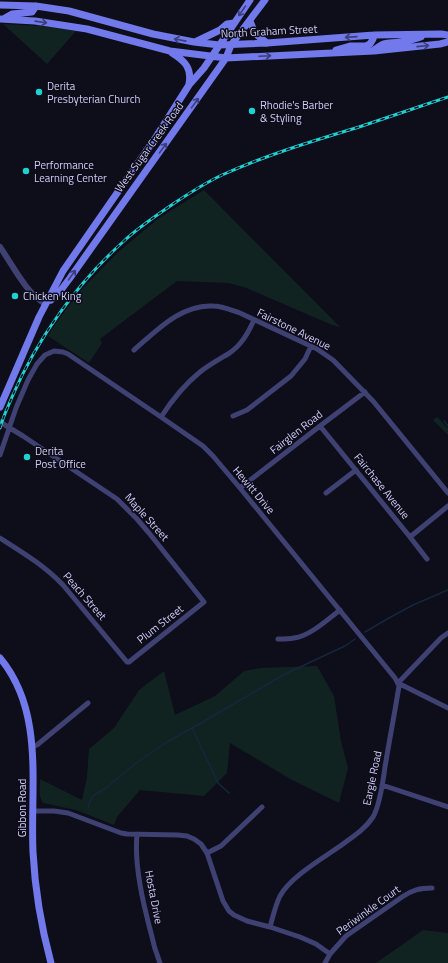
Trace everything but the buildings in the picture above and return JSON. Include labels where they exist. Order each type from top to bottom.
[{"type":"main road","name":"West Sugar Creek Road","points":[[0,407],[2,394],[63,271],[156,137],[189,85],[212,57],[250,0]]},
{"type":"main road","name":"West Sugar Creek Road","points":[[46,304],[61,290],[70,278],[226,58],[231,45],[265,0]]},
{"type":"main road","points":[[1,19],[12,14],[32,12],[36,3]]},
{"type":"main road","name":"North Graham Street","points":[[0,5],[36,3],[153,34],[219,45],[374,35],[448,35]]},
{"type":"main road","points":[[1,19],[35,21],[87,29],[170,52],[226,58],[374,51],[448,42]]},
{"type":"main road","points":[[250,21],[257,35],[267,43]]},
{"type":"main road","points":[[194,42],[220,30],[227,24],[234,23]]},
{"type":"main road","points":[[374,51],[386,43],[401,42],[432,34]]},
{"type":"main road","points":[[324,53],[350,46],[366,46],[372,42],[374,35]]},
{"type":"main road","points":[[170,52],[179,57],[186,64],[191,78],[189,85]]},
{"type":"main road","points":[[110,222],[106,216],[119,190]]},
{"type":"main road","name":"Gibbon Road","points":[[0,658],[11,673],[21,693],[29,720],[32,747],[33,853],[36,888],[43,932],[51,963]]},
{"type":"street","points":[[0,247],[25,285],[39,301],[46,304]]},
{"type":"street","name":"Fairstone Avenue","points":[[134,350],[175,317],[192,308],[213,306],[240,313],[311,346],[333,360],[365,392],[448,493]]},
{"type":"street","points":[[162,416],[178,394],[198,374],[207,366],[229,353],[239,344],[254,320]]},
{"type":"street","points":[[234,416],[247,410],[291,376],[305,359],[311,346]]},
{"type":"street","name":"Hewitt Drive","points":[[9,427],[25,388],[37,364],[45,355],[58,350],[74,358],[162,416],[203,446],[213,456],[391,672],[398,683]]},
{"type":"street","name":"Fairglen Road","points":[[240,488],[365,392]]},
{"type":"street","name":"Maple Street","points":[[0,422],[88,478],[117,499],[149,533],[204,602]]},
{"type":"street","name":"Fairchase Avenue","points":[[320,426],[427,559]]},
{"type":"street","points":[[0,455],[9,427]]},
{"type":"street","points":[[326,494],[356,470]]},
{"type":"street","points":[[410,537],[448,506]]},
{"type":"street","name":"Peach Street","points":[[0,538],[60,581],[127,662]]},
{"type":"street","name":"Plum Street","points":[[127,662],[204,602]]},
{"type":"street","points":[[278,638],[295,638],[305,635],[340,610]]},
{"type":"street","points":[[448,633],[436,643],[398,683],[448,708]]},
{"type":"street","name":"Eargle Road","points":[[270,927],[275,908],[281,895],[290,883],[308,868],[353,837],[369,823],[374,814],[377,808],[382,785],[398,692],[398,683]]},
{"type":"street","points":[[32,747],[37,745],[88,703]]},
{"type":"street","points":[[382,785],[448,807]]},
{"type":"street","points":[[207,853],[221,846],[262,807]]},
{"type":"street","points":[[32,811],[54,811],[68,813],[121,833],[178,835],[187,836],[198,841],[207,853],[223,901],[229,911],[237,918],[247,922],[270,927],[310,942],[330,954]]},
{"type":"street","name":"Hosta Drive","points":[[137,834],[136,846],[140,886],[157,957],[160,963]]},
{"type":"street","name":"Periwinkle Court","points":[[325,963],[330,954],[346,936],[406,894],[416,889],[432,888]]},
{"type":"green space","points":[[3,24],[42,26],[76,31],[47,64]]},
{"type":"green space","points":[[204,190],[340,327],[332,325],[244,287],[228,283],[177,281],[100,339],[102,343],[89,363],[48,336],[81,290],[117,253],[159,218]]},
{"type":"green space","points":[[437,417],[448,428],[448,435],[433,420]]},
{"type":"green space","points":[[317,666],[334,696],[341,741],[348,768],[339,803],[292,780],[230,743],[227,773],[204,796],[140,790],[117,817],[114,825],[76,810],[43,803],[41,801],[40,779],[82,800],[87,777],[89,749],[114,728],[139,690],[164,671],[175,715],[215,696],[244,671],[260,668]]},
{"type":"green space","points":[[423,930],[448,933],[448,963],[376,963]]},
{"type":"waterway","points":[[444,421],[448,426]]},
{"type":"waterway","points":[[365,632],[413,605],[448,590]]},
{"type":"waterway","points":[[88,808],[93,796],[106,788],[136,763],[167,742],[285,674],[345,646],[355,639]]},
{"type":"waterway","points":[[192,728],[218,783],[229,793]]},
{"type":"railway","points":[[0,428],[22,375],[33,354],[60,313],[74,294],[107,257],[148,222],[197,189],[216,178],[239,168],[290,149],[448,97]]},
{"type":"place","name":"Derita Presbyterian Church","points":[[39,92]]},
{"type":"place","name":"Rhodie's Barber & Styling","points":[[252,111]]},
{"type":"place","name":"Performance Learning Center","points":[[26,171]]},
{"type":"place","name":"Chicken King","points":[[15,296]]},
{"type":"place","name":"Derita Post Office","points":[[27,457]]}]
